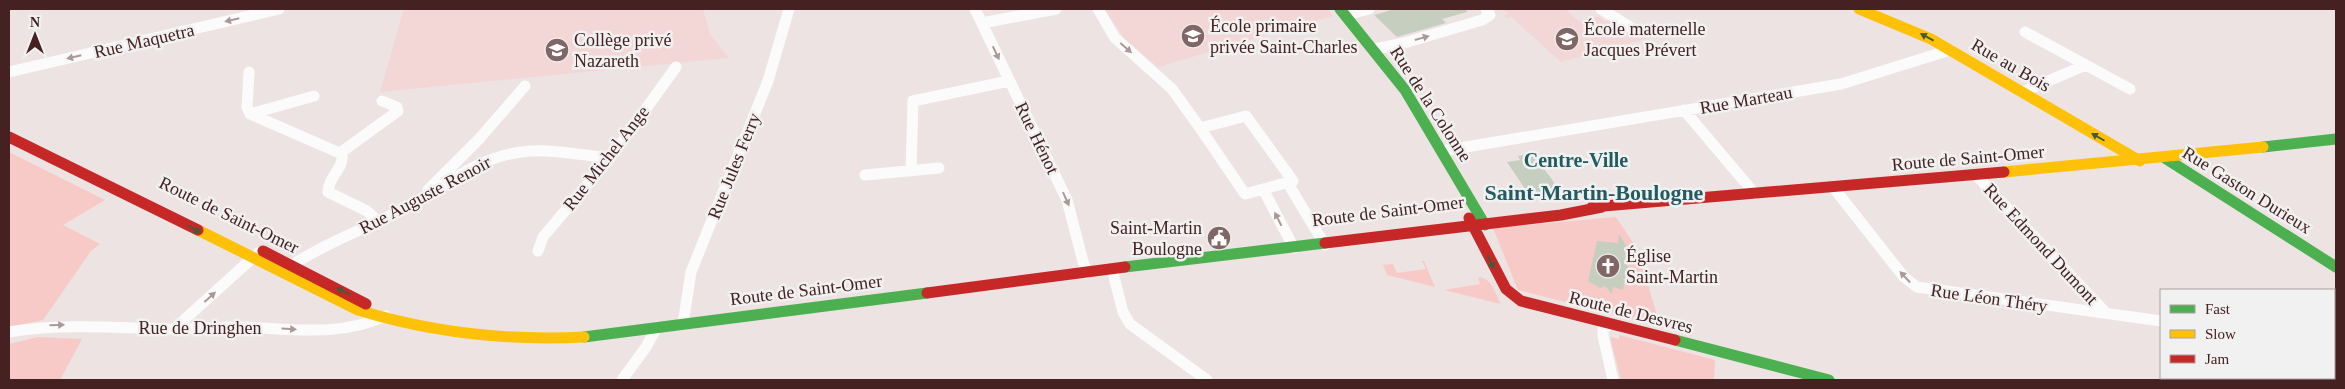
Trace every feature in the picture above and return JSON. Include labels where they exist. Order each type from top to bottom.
[{"type":"main road","name":"Rue au Bois","points":[[1859,9],[1915,30],[2140,161]]},
{"type":"main road","name":"Rue de la Colonne","points":[[1343,12],[1405,90],[1442,151],[1477,222]]},
{"type":"main road","name":"Route de Saint-Omer","points":[[9,125],[256,254],[280,272],[349,306],[436,330],[484,336],[550,338],[588,336],[1086,273],[1292,244],[1477,222],[1561,208],[1602,207],[2140,161],[2336,139]]},
{"type":"main road","points":[[9,137],[256,254]]},
{"type":"main road","name":"Rue Gaston Durieux","points":[[2165,158],[2336,267]]},
{"type":"main road","name":"Route de Desvres","points":[[1477,222],[1503,284],[1514,298],[1527,303],[1829,380]]},
{"type":"main road","name":"Route de Saint-Omer","points":[[256,254],[291,265],[384,316]]},
{"type":"street","name":"Rue Maquetra","points":[[9,72],[279,9]]},
{"type":"street","name":"Rue Jules Ferry","points":[[683,324],[691,272],[768,81],[788,9]]},
{"type":"street","name":"Rue Hénot","points":[[975,9],[1070,206],[1086,273]]},
{"type":"street","points":[[982,23],[1056,9]]},
{"type":"street","points":[[1098,9],[1115,38],[1172,89],[1245,194],[1294,181],[1246,116],[1200,128]]},
{"type":"street","points":[[1343,12],[1369,9]]},
{"type":"street","points":[[1375,50],[1404,44],[1487,18],[1490,13],[1486,9]]},
{"type":"street","points":[[1601,9],[1632,30]]},
{"type":"street","points":[[2026,32],[2130,89]]},
{"type":"street","name":"Rue Marteau","points":[[1442,151],[1848,82],[1950,50]]},
{"type":"street","points":[[2022,92],[2086,65]]},
{"type":"street","name":"Rue Michel Ange","points":[[538,251],[546,233],[610,158],[676,67]]},
{"type":"street","points":[[249,72],[247,107],[250,114],[344,155],[343,161],[329,182],[328,192],[367,211],[378,221]]},
{"type":"street","points":[[911,171],[913,101],[1009,81]]},
{"type":"street","points":[[414,203],[479,139],[525,86]]},
{"type":"street","points":[[250,114],[314,96]]},
{"type":"street","points":[[340,153],[398,111],[397,108],[382,101]]},
{"type":"street","points":[[1684,110],[1755,194]]},
{"type":"street","name":"Rue Auguste Renoir","points":[[280,272],[315,250],[414,203],[478,165],[508,154],[542,152],[610,158]]},
{"type":"street","points":[[865,175],[940,168]]},
{"type":"street","name":"Rue Edmond Dumont","points":[[1976,175],[2106,313]]},
{"type":"street","points":[[1287,182],[1323,241]]},
{"type":"street","name":"Rue Léon Théry","points":[[1833,187],[1904,277],[1917,287],[2160,321]]},
{"type":"street","points":[[1263,189],[1292,244]]},
{"type":"street","points":[[174,329],[256,254]]},
{"type":"street","points":[[1112,269],[1123,312],[1130,324],[1207,380]]},
{"type":"street","name":"Rue de Dringhen","points":[[9,332],[58,325],[174,329],[241,327],[339,331],[362,326],[384,316]]},
{"type":"street","points":[[1611,324],[1603,328],[1603,336],[1613,380]]},
{"type":"street","points":[[622,380],[646,347],[657,327]]},
{"type":"shaded area","name":"Collège privé Nazareth","points":[[418,9],[703,9],[710,34],[729,58],[380,92],[403,11]]},
{"type":"shaded area","name":"École primaire privée Saint-Charles","points":[[1104,9],[1328,9],[1333,16],[1158,67],[1124,38]]},
{"type":"shaded area","name":"École maternelle Jacques Prévert","points":[[1502,9],[1565,9],[1579,21],[1599,16],[1604,21],[1614,19],[1631,33],[1641,29],[1653,37],[1561,62],[1511,17],[1507,18],[1503,15],[1508,14]]},
{"type":"shaded area","points":[[9,152],[105,200],[63,225],[100,244],[91,251],[43,320],[9,327]]},
{"type":"shaded area","points":[[1616,217],[1638,250],[1660,326],[1518,290],[1493,228]]},
{"type":"shaded area","points":[[1422,261],[1424,261],[1435,287],[1387,275],[1383,265],[1393,264],[1397,273],[1426,269]]},
{"type":"shaded area","points":[[1478,277],[1490,283],[1501,304],[1444,290],[1480,284]]},
{"type":"shaded area","points":[[1619,335],[1715,360],[1714,380],[1621,380],[1610,337],[1619,339]]},
{"type":"shaded area","points":[[38,337],[82,339],[60,380],[9,380],[9,344]]},
{"type":"building","points":[[1395,9],[1466,9],[1467,12],[1442,19],[1446,23],[1397,37],[1374,15]]},
{"type":"building","points":[[1532,154],[1551,178],[1562,196],[1531,198],[1507,162],[1520,160],[1518,156]]},
{"type":"building","name":"Église Saint-Martin","points":[[1619,234],[1628,249],[1629,255],[1623,290],[1613,287],[1612,294],[1605,286],[1600,288],[1588,281],[1597,241],[1618,243]]},
{"type":"traffic: fast","points":[[1340,9],[1405,90],[1485,225]]},
{"type":"traffic: fast","points":[[2263,147],[2336,139]]},
{"type":"traffic: fast","points":[[2165,158],[2336,267]]},
{"type":"traffic: fast","points":[[1125,267],[1325,243]]},
{"type":"traffic: fast","points":[[584,337],[927,293]]},
{"type":"traffic: fast","points":[[1675,340],[1829,380]]},
{"type":"traffic: slow","points":[[1859,9],[1931,39],[2140,161]]},
{"type":"traffic: slow","points":[[2004,172],[2263,147]]},
{"type":"traffic: slow","points":[[198,230],[358,310],[386,319],[470,335],[527,338],[584,337]]},
{"type":"traffic: jam","points":[[9,137],[198,230]]},
{"type":"traffic: jam","points":[[1592,207],[2004,172]]},
{"type":"traffic: jam","points":[[1325,243],[1561,215],[1602,207]]},
{"type":"traffic: jam","points":[[1469,218],[1506,289],[1521,301],[1675,340]]},
{"type":"traffic: jam","points":[[263,251],[366,304]]},
{"type":"traffic: jam","points":[[927,293],[1125,267]]},
{"type":"place","name":"École primaire privée Saint-Charles","points":[[1193,36]]},
{"type":"place","name":"École maternelle Jacques Prévert","points":[[1567,39]]},
{"type":"place","name":"Collège privé Nazareth","points":[[557,50]]},
{"type":"place","name":"Saint-Martin Boulogne","points":[[1219,238]]},
{"type":"place","name":"Église Saint-Martin","points":[[1608,266]]},
{"type":"district","name":"Centre-Ville","points":[[1576,160]]},
{"type":"district","name":"Saint-Martin-Boulogne","points":[[1594,192]]}]
